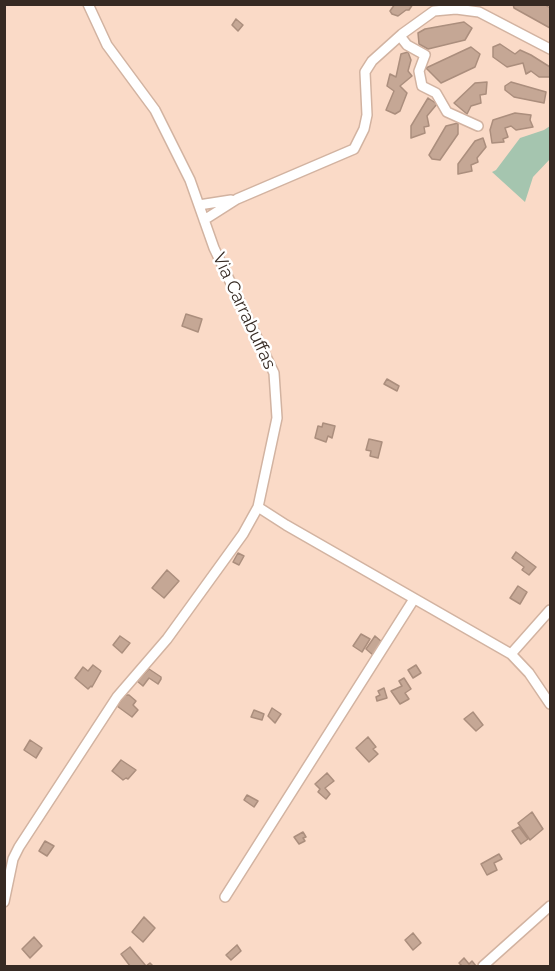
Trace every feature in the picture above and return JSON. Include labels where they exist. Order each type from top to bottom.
[{"type":"street","name":"Via Carrabuffas","points":[[4,902],[13,859],[24,840],[117,697],[167,639],[243,534],[258,507],[277,418],[274,373],[214,248],[190,180],[155,110],[107,45],[88,4]]},
{"type":"street","points":[[204,220],[237,199],[354,149],[364,129],[367,115],[365,72],[372,61],[400,36],[434,11],[481,8],[550,49]]},
{"type":"street","points":[[400,36],[407,45],[425,55],[419,71],[422,86],[436,93],[447,112],[478,126]]},
{"type":"street","points":[[199,205],[237,199]]},
{"type":"street","points":[[258,507],[511,654],[529,673],[550,704]]},
{"type":"street","points":[[225,897],[414,599]]},
{"type":"street","points":[[511,654],[550,610]]},
{"type":"street","points":[[483,966],[550,906]]},
{"type":"green space","points":[[550,126],[550,159],[533,177],[525,202],[492,172],[496,170],[520,138]]},
{"type":"building","points":[[395,4],[413,4],[409,10],[398,16],[390,11]]},
{"type":"building","points":[[513,4],[544,4],[550,8],[550,28],[514,8]]},
{"type":"building","points":[[236,19],[243,25],[238,31],[232,25]]},
{"type":"building","points":[[464,22],[472,28],[465,40],[428,49],[419,44],[418,33],[425,29]]},
{"type":"building","points":[[500,44],[515,54],[520,50],[531,55],[550,67],[550,77],[539,77],[531,71],[526,74],[523,63],[507,67],[493,57],[493,47]]},
{"type":"building","points":[[471,47],[480,54],[475,67],[441,83],[426,68]]},
{"type":"building","points":[[408,52],[411,60],[408,71],[412,76],[400,86],[407,93],[400,111],[395,114],[386,110],[394,91],[387,86],[390,74],[396,77],[401,54]]},
{"type":"building","points":[[487,82],[486,94],[480,95],[481,103],[471,106],[467,114],[454,103],[475,83]]},
{"type":"building","points":[[511,82],[546,92],[544,103],[514,97],[505,90],[505,86]]},
{"type":"building","points":[[428,98],[437,104],[427,116],[429,126],[424,127],[425,133],[411,138],[411,126]]},
{"type":"building","points":[[515,113],[531,115],[530,120],[533,127],[516,130],[511,126],[505,128],[508,137],[503,139],[504,142],[492,143],[490,130],[493,120]]},
{"type":"building","points":[[458,123],[458,134],[440,160],[432,159],[429,155],[446,126]]},
{"type":"building","points":[[483,138],[486,147],[477,158],[478,162],[471,165],[472,171],[458,174],[458,164],[475,141]]},
{"type":"building","points":[[186,314],[202,319],[198,332],[182,326]]},
{"type":"building","points":[[387,379],[399,386],[397,391],[384,384]]},
{"type":"building","points":[[323,423],[335,426],[332,438],[328,436],[326,442],[315,438],[318,426],[322,427]]},
{"type":"building","points":[[369,439],[382,442],[378,458],[370,456],[371,451],[366,450]]},
{"type":"building","points":[[516,552],[536,567],[529,575],[522,570],[524,567],[512,558]]},
{"type":"building","points":[[238,553],[244,556],[239,565],[233,562]]},
{"type":"building","points":[[167,570],[179,581],[164,598],[152,588]]},
{"type":"building","points":[[518,586],[527,592],[520,604],[510,598]]},
{"type":"building","points":[[361,634],[370,639],[362,652],[353,646]]},
{"type":"building","points":[[120,636],[130,643],[122,653],[113,645]]},
{"type":"building","points":[[375,636],[382,642],[373,655],[366,649]]},
{"type":"building","points":[[93,665],[101,671],[92,687],[88,689],[75,678],[83,667],[88,671]]},
{"type":"building","points":[[416,665],[421,673],[413,678],[408,670]]},
{"type":"building","points":[[149,669],[161,679],[158,684],[149,678],[143,686],[137,681]]},
{"type":"building","points":[[404,678],[411,689],[405,693],[409,699],[400,704],[391,691],[402,686],[399,681]]},
{"type":"building","points":[[384,688],[387,698],[377,701],[376,697],[380,695],[378,691]]},
{"type":"building","points":[[125,695],[129,695],[136,701],[133,705],[138,710],[132,717],[117,706]]},
{"type":"building","points":[[272,708],[281,714],[275,723],[268,716]]},
{"type":"building","points":[[254,710],[264,714],[262,720],[251,717]]},
{"type":"building","points":[[473,712],[483,725],[476,731],[464,719]]},
{"type":"building","points":[[368,737],[376,747],[373,749],[378,754],[369,762],[356,748]]},
{"type":"building","points":[[30,740],[42,748],[36,758],[24,750]]},
{"type":"building","points":[[121,760],[136,770],[128,779],[123,780],[112,771]]},
{"type":"building","points":[[327,773],[334,781],[325,788],[330,794],[326,799],[318,792],[320,789],[315,784]]},
{"type":"building","points":[[247,795],[258,801],[254,807],[244,800]]},
{"type":"building","points":[[532,812],[543,829],[530,840],[518,823]]},
{"type":"building","points":[[519,827],[528,839],[521,844],[512,831]]},
{"type":"building","points":[[303,832],[306,837],[303,838],[305,841],[299,844],[294,837]]},
{"type":"building","points":[[45,841],[54,846],[47,856],[39,851]]},
{"type":"building","points":[[499,854],[502,859],[494,863],[497,870],[487,875],[481,864]]},
{"type":"building","points":[[144,917],[155,928],[143,942],[132,932]]},
{"type":"building","points":[[413,933],[421,943],[413,950],[405,940]]},
{"type":"building","points":[[34,937],[42,946],[30,958],[22,949]]},
{"type":"building","points":[[237,945],[241,951],[231,960],[226,955]]},
{"type":"building","points":[[130,947],[146,966],[130,966],[121,954]]},
{"type":"building","points":[[464,958],[469,964],[472,961],[476,966],[462,966],[459,963]]}]
